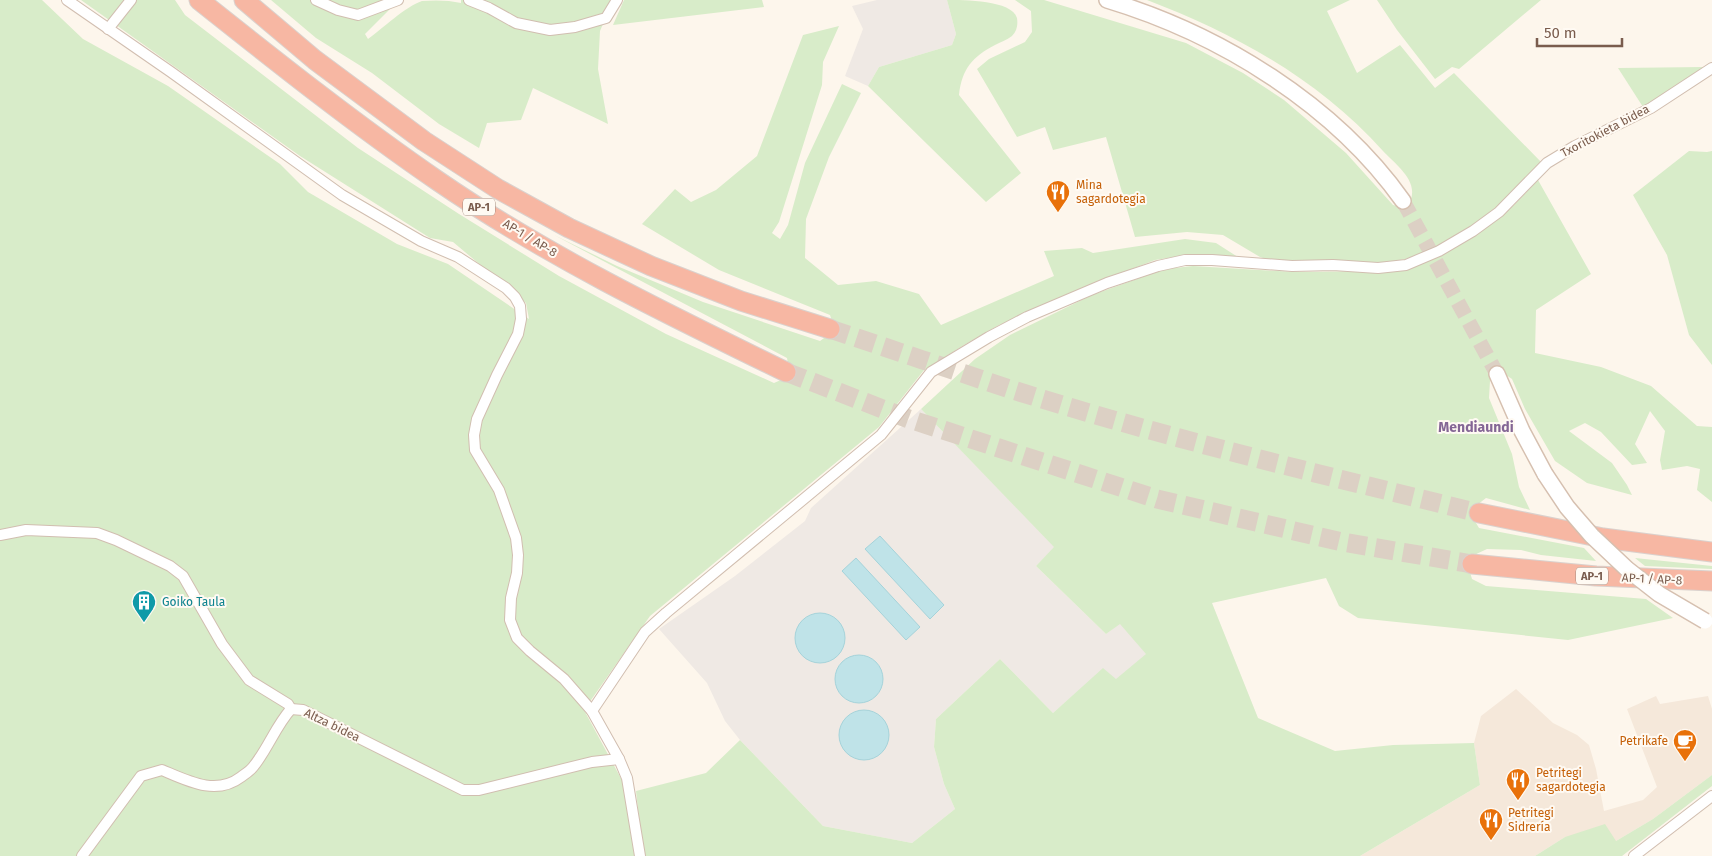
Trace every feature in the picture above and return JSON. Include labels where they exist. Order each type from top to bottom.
[{"type":"highway","name":"AP-1 / AP-8","points":[[199,0],[337,109],[439,182],[556,254],[654,308],[786,372]]},
{"type":"highway","name":"AP-1","points":[[244,0],[315,60],[424,141],[498,190],[569,228],[650,266],[741,301],[830,329]]},
{"type":"highway","points":[[1479,513],[1604,538],[1712,552]]},
{"type":"highway","name":"AP-1 / AP-8","points":[[1472,564],[1596,576],[1712,582]]},
{"type":"main road","points":[[1107,0],[1162,19],[1201,36],[1236,54],[1270,76],[1301,99],[1351,142],[1374,164],[1404,201]]},
{"type":"main road","points":[[1497,374],[1522,431],[1545,474],[1567,507],[1586,529],[1627,569],[1659,594],[1708,622]]},
{"type":"street","points":[[67,0],[342,195],[413,236],[458,257],[506,288],[515,297],[520,306],[521,319],[518,334],[477,419],[474,435],[475,450],[499,490],[516,538],[517,573],[511,598],[510,620],[517,638],[564,679],[592,710],[619,759],[627,778],[640,856]]},
{"type":"street","points":[[108,29],[131,0]]},
{"type":"street","points":[[316,0],[338,10],[358,14],[398,0]]},
{"type":"street","points":[[469,0],[490,8],[516,23],[550,30],[575,27],[606,18],[617,0]]},
{"type":"street","name":"Txoritokieta bidea","points":[[592,710],[645,632],[880,435],[931,372],[989,337],[1027,317],[1107,283],[1158,266],[1185,260],[1292,266],[1334,265],[1378,268],[1406,265],[1439,251],[1473,231],[1499,212],[1547,163],[1575,146],[1651,108],[1712,68]]},
{"type":"street","points":[[0,535],[26,530],[97,533],[170,566],[183,576],[222,644],[249,680],[288,704],[291,709]]},
{"type":"street","name":"Altza bidea","points":[[82,856],[141,776],[162,770],[190,782],[211,787],[234,783],[253,768],[281,720],[291,709],[303,710],[463,790],[479,790],[592,762],[619,759]]},
{"type":"street","points":[[1634,856],[1712,796]]},
{"type":"shaded area","points":[[877,0],[947,0],[956,34],[952,45],[879,67],[868,86],[845,76],[863,29],[852,6]]},
{"type":"shaded area","points":[[921,409],[1055,547],[1036,566],[1106,634],[1120,623],[1147,654],[1116,680],[1103,669],[1053,713],[1000,659],[936,719],[934,747],[944,784],[955,809],[912,843],[823,826],[740,740],[725,721],[707,683],[659,629],[735,576],[805,521],[811,508]]},
{"type":"shaded area","points":[[1516,689],[1553,723],[1577,735],[1589,745],[1596,769],[1604,811],[1643,800],[1657,787],[1627,709],[1656,696],[1660,704],[1708,696],[1712,709],[1712,775],[1653,819],[1616,841],[1565,837],[1535,856],[1360,856],[1480,785],[1474,743],[1481,716]]},
{"type":"green space","points":[[0,0],[42,0],[83,39],[168,86],[280,164],[308,192],[397,244],[448,264],[529,319],[526,303],[453,242],[430,238],[300,156],[81,0],[175,0],[185,15],[358,148],[459,214],[559,276],[666,334],[774,383],[790,376],[787,358],[554,235],[617,266],[703,302],[820,341],[835,330],[830,315],[719,270],[642,224],[675,189],[691,202],[716,190],[757,156],[803,35],[839,26],[823,62],[822,85],[779,222],[772,233],[780,239],[788,225],[805,163],[842,84],[861,93],[829,157],[806,219],[805,258],[838,285],[876,281],[919,294],[941,325],[1054,276],[1044,251],[1082,248],[1093,253],[1185,239],[1216,243],[1241,259],[1187,255],[1155,260],[1093,284],[999,325],[964,345],[924,370],[879,427],[650,616],[584,710],[624,784],[635,856],[0,856]]},
{"type":"green space","points":[[271,0],[399,0],[365,34],[368,39],[402,13],[422,1],[442,0],[461,3],[461,0],[613,0],[600,31],[598,69],[608,124],[533,88],[521,120],[487,123],[479,148],[439,124],[372,73],[316,38]]},
{"type":"green space","points":[[624,0],[762,0],[764,7],[613,25]]},
{"type":"green space","points":[[947,0],[997,4],[1013,12],[1017,18],[1017,28],[1014,34],[974,59],[966,71],[960,86],[959,95],[1021,173],[986,202],[868,86],[879,67],[952,45],[956,34]]},
{"type":"green space","points":[[1015,0],[1044,0],[1186,43],[1243,73],[1284,100],[1346,153],[1393,205],[1407,208],[1411,199],[1412,188],[1406,176],[1358,125],[1331,102],[1274,61],[1244,44],[1180,13],[1147,0],[1350,0],[1327,11],[1357,73],[1400,45],[1435,88],[1454,73],[1542,163],[1498,208],[1471,228],[1436,247],[1410,258],[1390,262],[1273,261],[1260,257],[1223,235],[1187,232],[1135,237],[1106,137],[1053,150],[1045,127],[1017,137],[977,69],[989,59],[1025,42],[1032,32],[1031,11]]},
{"type":"green space","points":[[1377,0],[1541,0],[1459,69],[1452,67],[1435,79],[1397,30]]},
{"type":"green space","points":[[1703,67],[1689,79],[1643,107],[1618,68]]},
{"type":"green space","points":[[1689,151],[1712,151],[1712,365],[1689,335],[1667,255],[1633,195]]},
{"type":"green space","points":[[1538,180],[1591,274],[1536,310],[1535,353],[1601,367],[1651,386],[1697,426],[1712,427],[1712,502],[1697,490],[1700,469],[1687,466],[1662,470],[1660,460],[1665,431],[1650,411],[1635,444],[1647,463],[1632,465],[1601,432],[1585,423],[1569,431],[1612,463],[1632,495],[1587,483],[1555,461],[1525,409],[1512,379],[1500,371],[1490,381],[1489,398],[1512,454],[1519,487],[1530,510],[1486,498],[1477,505],[1473,518],[1479,528],[1584,548],[1596,561],[1541,555],[1521,550],[1487,549],[1472,556],[1469,569],[1472,579],[1486,586],[1646,599],[1673,618],[1568,640],[1358,618],[1339,606],[1326,578],[1212,603],[1258,718],[1335,751],[1393,745],[1474,743],[1480,785],[1360,856],[643,856],[636,791],[706,773],[740,740],[823,826],[912,843],[955,809],[944,784],[934,747],[936,719],[1000,659],[1053,713],[1103,668],[1116,679],[1146,654],[1120,624],[1106,634],[1036,566],[1054,547],[921,409],[975,359],[1010,335],[1092,295],[1165,269],[1193,266],[1294,272],[1380,271],[1486,226],[1514,205]]},
{"type":"green space","points":[[1635,558],[1712,566],[1712,569],[1645,566]]},
{"type":"green space","points":[[1712,775],[1712,786],[1622,856],[1535,856],[1565,837],[1605,824],[1616,841],[1653,819]]},
{"type":"water","points":[[880,536],[944,605],[930,619],[865,549]]},
{"type":"water","points":[[856,558],[920,627],[906,640],[842,571]]},
{"type":"water","points":[[815,613],[825,613],[838,620],[845,633],[845,643],[838,656],[825,663],[815,663],[806,659],[799,652],[795,643],[795,633],[799,624],[806,617]]},
{"type":"water","points":[[859,655],[868,657],[876,662],[881,670],[883,679],[881,688],[876,696],[868,701],[859,703],[850,701],[842,696],[837,688],[835,679],[837,670],[842,662],[850,657]]},
{"type":"water","points":[[864,710],[878,714],[885,721],[889,735],[885,749],[878,756],[864,760],[850,756],[843,749],[839,735],[843,721],[850,714]]},
{"type":"tunnel","points":[[1403,201],[1497,374]]},
{"type":"tunnel","points":[[830,329],[1071,408],[1245,455],[1479,513]]},
{"type":"tunnel","points":[[786,372],[909,419],[1157,499],[1342,542],[1472,564]]},
{"type":"place","name":"Mina sagardotegia","points":[[1058,213]]},
{"type":"place","name":"Goiko Taula","points":[[144,623]]},
{"type":"place","name":"Petrikafe","points":[[1685,762]]},
{"type":"place","name":"Petritegi sagardotegia","points":[[1518,801]]},
{"type":"place","name":"Petritegi Sidrería","points":[[1491,841]]},
{"type":"district","name":"Mendiaundi","points":[[1476,427]]}]
